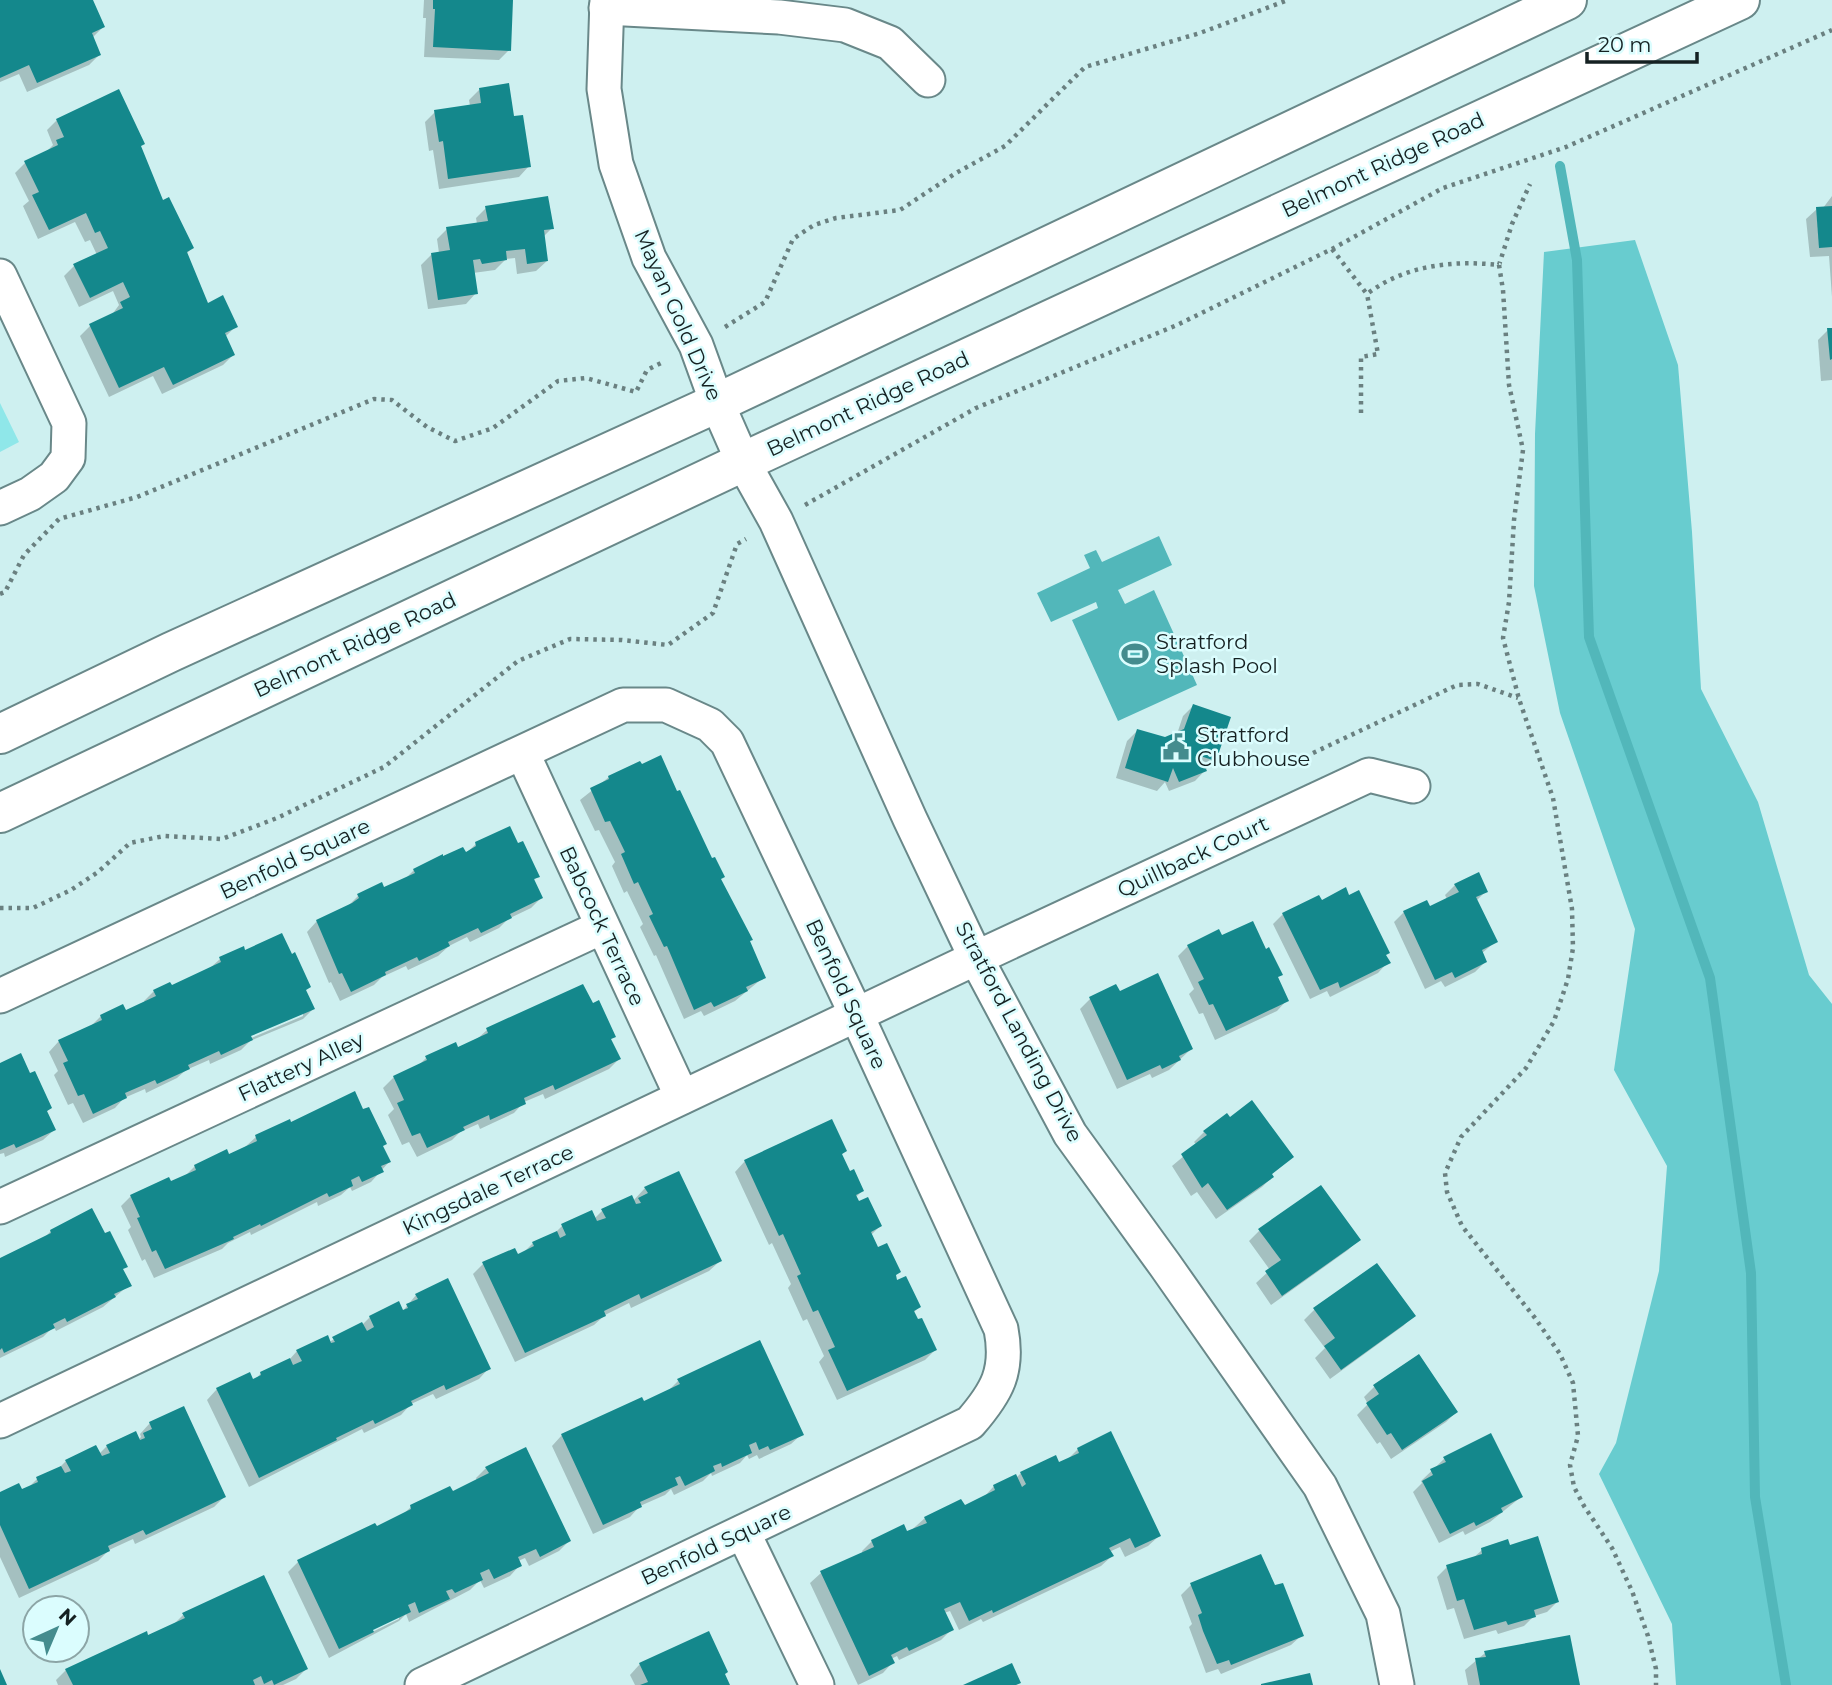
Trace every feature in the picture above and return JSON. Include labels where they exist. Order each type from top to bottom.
[{"type":"main road","points":[[0,734],[171,652],[717,403],[1567,0]]},
{"type":"main road","name":"Belmont Ridge Road","points":[[0,813],[743,462],[1740,0]]},
{"type":"street","name":"Mayan Gold Drive","points":[[607,4],[604,89],[616,164],[649,258],[696,345],[717,403],[743,462]]},
{"type":"street","points":[[607,4],[779,17],[845,25],[890,43],[928,80]]},
{"type":"street","points":[[0,276],[69,423],[68,458],[54,477],[30,494],[0,508]]},
{"type":"street","name":"Stratford Landing Drive","points":[[743,462],[776,521],[975,958],[1070,1134],[1320,1486],[1383,1614],[1397,1685]]},
{"type":"street","name":"Benfold Square","points":[[0,996],[623,705],[666,705],[710,725],[727,742],[1001,1329],[1005,1350],[1000,1379],[990,1400],[971,1423],[422,1685]]},
{"type":"street","name":"Babcock Terrace","points":[[523,754],[682,1097]]},
{"type":"street","name":"Quillback Court","points":[[975,958],[1368,775],[1413,786]]},
{"type":"street","name":"Flattery Alley","points":[[0,1207],[602,927]]},
{"type":"street","name":"Kingsdale Terrace","points":[[0,1421],[975,958]]},
{"type":"street","points":[[743,1532],[817,1685]]},
{"type":"path","points":[[0,908],[33,908],[71,890],[99,872],[130,843],[164,836],[222,839],[277,818],[384,767],[518,661],[570,639],[622,640],[668,645],[713,613],[737,544],[976,408],[1177,325],[1332,249],[1443,188],[1566,146],[1832,30]]},
{"type":"path","points":[[1530,184],[1512,224],[1499,265],[1509,385],[1523,450],[1514,520],[1509,602],[1503,638],[1519,699],[1553,798],[1572,909],[1573,948],[1568,979],[1554,1021],[1526,1068],[1461,1137],[1446,1173],[1447,1192],[1462,1226],[1535,1318],[1560,1354],[1573,1383],[1578,1436],[1570,1465],[1574,1487],[1612,1548],[1632,1591],[1648,1636],[1656,1669],[1656,1685]]},
{"type":"path","points":[[1332,249],[1367,294],[1378,354],[1361,357],[1361,414]]},
{"type":"path","points":[[1367,294],[1384,281],[1433,266],[1466,261],[1499,265]]},
{"type":"path","points":[[1313,753],[1457,684],[1478,684],[1519,699]]},
{"type":"shaded area","points":[[1635,240],[1678,365],[1692,532],[1701,689],[1758,802],[1809,975],[1832,1004],[1832,1685],[1676,1685],[1672,1624],[1599,1474],[1616,1443],[1659,1271],[1667,1166],[1614,1070],[1635,929],[1560,713],[1534,586],[1535,434],[1544,252]]},
{"type":"shaded area","points":[[0,403],[19,442],[0,452]]},
{"type":"shaded area","name":"Stratford Splash Pool","points":[[1159,536],[1172,565],[1118,590],[1125,604],[1154,590],[1197,685],[1118,721],[1072,620],[1098,608],[1096,602],[1051,622],[1037,593],[1090,568],[1084,555],[1096,550],[1102,562]]},
{"type":"building","points":[[0,0],[93,0],[105,27],[92,33],[101,55],[37,83],[29,65],[0,78]]},
{"type":"building","points":[[433,0],[513,0],[511,51],[433,47]]},
{"type":"building","points":[[509,83],[514,116],[523,115],[531,167],[448,179],[443,141],[439,142],[434,110],[481,103],[479,88]]},
{"type":"building","points":[[119,89],[145,144],[141,146],[163,200],[169,197],[194,248],[187,252],[208,303],[223,295],[238,327],[225,333],[235,355],[173,385],[164,367],[119,388],[89,324],[123,308],[120,302],[130,297],[123,282],[90,298],[73,264],[108,248],[100,231],[95,233],[86,213],[49,230],[32,195],[39,192],[24,161],[58,145],[56,140],[64,137],[56,119]]},
{"type":"building","points":[[548,196],[554,229],[544,230],[548,261],[527,264],[525,249],[506,251],[507,260],[482,264],[480,259],[473,260],[478,294],[438,300],[431,253],[450,250],[446,227],[488,221],[485,206]]},
{"type":"building","points":[[1832,206],[1832,247],[1819,248],[1816,207]]},
{"type":"building","points":[[1827,328],[1832,328],[1830,360]]},
{"type":"building","name":"Stratford Clubhouse","points":[[1193,704],[1231,717],[1216,761],[1200,756],[1207,771],[1179,782],[1173,768],[1168,782],[1125,768],[1137,729],[1165,737],[1184,729]]},
{"type":"building","points":[[661,755],[712,858],[715,857],[725,877],[721,879],[753,940],[750,941],[766,978],[746,987],[748,991],[714,1007],[711,1002],[694,1010],[667,946],[664,947],[649,916],[653,914],[638,882],[634,884],[621,854],[625,852],[610,821],[605,822],[590,788],[640,761],[642,764]]},
{"type":"building","points":[[510,826],[518,843],[523,841],[540,877],[534,879],[543,898],[510,914],[512,918],[481,933],[478,928],[448,942],[450,946],[419,961],[417,957],[351,992],[342,973],[339,974],[316,920],[352,903],[359,898],[357,894],[382,882],[384,887],[415,873],[413,869],[443,854],[463,847],[466,852],[476,846],[475,842]]},
{"type":"building","points":[[1479,872],[1488,892],[1476,897],[1498,942],[1482,950],[1487,962],[1455,978],[1452,972],[1435,980],[1403,911],[1427,900],[1430,906],[1459,892],[1454,884]]},
{"type":"building","points":[[1346,887],[1349,895],[1359,890],[1390,953],[1386,955],[1391,963],[1340,988],[1338,982],[1320,990],[1282,913],[1319,895],[1322,900]]},
{"type":"building","points":[[1253,921],[1266,949],[1269,947],[1283,975],[1278,977],[1289,1001],[1226,1031],[1213,1004],[1209,1005],[1198,982],[1204,979],[1187,945],[1219,929],[1222,935]]},
{"type":"building","points":[[282,933],[292,954],[295,952],[311,987],[306,990],[315,1009],[251,1036],[253,1040],[221,1055],[219,1051],[188,1065],[190,1069],[157,1084],[155,1080],[125,1093],[127,1098],[93,1114],[84,1094],[78,1096],[63,1063],[68,1061],[58,1040],[102,1020],[100,1015],[123,1004],[126,1010],[156,996],[153,990],[170,982],[172,985],[221,962],[219,957],[244,946],[245,950]]},
{"type":"building","points":[[1158,973],[1193,1049],[1179,1056],[1181,1060],[1162,1069],[1160,1065],[1127,1080],[1089,997],[1116,984],[1120,991]]},
{"type":"building","points":[[583,984],[593,1003],[599,1000],[616,1037],[611,1039],[621,1059],[555,1090],[553,1085],[524,1098],[526,1104],[490,1120],[489,1115],[427,1148],[420,1133],[412,1136],[397,1103],[404,1100],[393,1076],[427,1060],[425,1056],[456,1042],[458,1047],[488,1033],[486,1028]]},
{"type":"building","points":[[21,1053],[30,1073],[35,1071],[52,1108],[47,1111],[56,1130],[16,1148],[14,1144],[0,1150],[0,1063]]},
{"type":"building","points":[[355,1091],[363,1109],[369,1107],[387,1144],[383,1146],[391,1162],[381,1166],[384,1172],[362,1182],[359,1176],[351,1180],[353,1186],[329,1197],[327,1193],[233,1237],[234,1239],[165,1269],[156,1250],[152,1252],[130,1195],[169,1177],[171,1181],[196,1170],[194,1165],[227,1149],[229,1154],[257,1141],[255,1135],[290,1119],[291,1122]]},
{"type":"building","points":[[1252,1100],[1294,1157],[1272,1174],[1274,1177],[1227,1210],[1208,1183],[1202,1188],[1181,1154],[1207,1135],[1203,1131],[1227,1113],[1230,1117]]},
{"type":"building","points":[[832,1119],[847,1151],[842,1154],[850,1171],[854,1169],[864,1191],[856,1195],[859,1201],[868,1197],[882,1226],[871,1232],[878,1247],[887,1243],[901,1272],[896,1275],[897,1280],[906,1276],[921,1307],[914,1311],[918,1319],[922,1318],[937,1350],[847,1391],[828,1350],[835,1347],[818,1310],[813,1312],[797,1276],[801,1274],[783,1234],[779,1236],[744,1160]]},
{"type":"building","points":[[679,1171],[722,1261],[641,1299],[639,1294],[604,1311],[606,1316],[525,1353],[482,1262],[515,1248],[518,1254],[534,1246],[532,1242],[557,1231],[560,1238],[566,1235],[561,1224],[592,1210],[597,1221],[606,1218],[601,1209],[632,1195],[636,1204],[641,1203],[638,1198],[648,1193],[644,1187]]},
{"type":"building","points":[[1321,1185],[1361,1240],[1282,1296],[1265,1271],[1281,1260],[1258,1229]]},
{"type":"building","points":[[92,1208],[105,1233],[110,1231],[128,1267],[123,1269],[132,1286],[67,1322],[65,1318],[53,1324],[55,1328],[4,1353],[2,1348],[0,1350],[0,1258],[51,1233],[50,1230]]},
{"type":"building","points":[[1377,1263],[1416,1316],[1341,1370],[1324,1346],[1335,1338],[1313,1308]]},
{"type":"building","points":[[448,1278],[491,1369],[446,1390],[444,1385],[411,1401],[413,1405],[375,1424],[373,1420],[259,1478],[216,1388],[250,1372],[253,1379],[261,1375],[260,1372],[290,1358],[293,1365],[302,1361],[296,1350],[328,1335],[331,1343],[335,1342],[332,1337],[362,1322],[367,1331],[374,1327],[369,1316],[399,1301],[403,1310],[408,1308],[406,1304],[418,1299],[415,1294]]},
{"type":"building","points":[[760,1340],[804,1435],[770,1450],[768,1446],[759,1450],[756,1442],[749,1445],[752,1453],[722,1467],[721,1463],[713,1466],[715,1471],[685,1486],[680,1476],[675,1478],[678,1485],[640,1502],[642,1507],[603,1525],[561,1434],[642,1397],[644,1401],[680,1384],[677,1379]]},
{"type":"building","points":[[1419,1354],[1458,1412],[1402,1450],[1391,1433],[1387,1435],[1366,1403],[1379,1394],[1373,1385]]},
{"type":"building","points":[[184,1406],[226,1497],[146,1535],[143,1530],[108,1546],[110,1551],[29,1589],[0,1525],[0,1492],[19,1483],[22,1489],[38,1482],[36,1477],[61,1466],[65,1473],[71,1471],[65,1460],[96,1445],[102,1456],[110,1453],[106,1445],[136,1431],[140,1440],[145,1438],[143,1433],[152,1429],[149,1422]]},
{"type":"building","points":[[1111,1431],[1161,1536],[1135,1548],[1130,1538],[1109,1548],[1114,1556],[993,1613],[992,1610],[969,1621],[960,1602],[944,1609],[954,1630],[909,1651],[907,1647],[891,1655],[895,1663],[869,1676],[820,1571],[874,1547],[871,1540],[904,1524],[907,1531],[927,1523],[924,1517],[961,1499],[965,1505],[995,1490],[993,1485],[1016,1474],[1022,1487],[1026,1484],[1020,1472],[1056,1455],[1059,1462],[1079,1453],[1077,1448]]},
{"type":"building","points":[[1491,1433],[1523,1497],[1501,1508],[1503,1512],[1476,1526],[1474,1522],[1450,1534],[1422,1481],[1433,1475],[1430,1469],[1446,1462],[1443,1457]]},
{"type":"building","points":[[526,1447],[571,1541],[540,1557],[536,1549],[518,1557],[522,1566],[494,1579],[489,1569],[480,1573],[483,1580],[455,1593],[452,1589],[446,1591],[450,1599],[419,1613],[415,1602],[408,1605],[411,1612],[339,1649],[297,1560],[375,1523],[377,1526],[411,1509],[410,1505],[450,1486],[453,1491],[489,1473],[485,1467]]},
{"type":"building","points":[[1538,1536],[1559,1602],[1534,1610],[1536,1617],[1508,1625],[1506,1621],[1474,1630],[1464,1599],[1457,1601],[1446,1565],[1482,1554],[1481,1548],[1508,1539],[1510,1545]]},
{"type":"building","points":[[1261,1554],[1275,1585],[1283,1583],[1304,1636],[1231,1665],[1229,1660],[1217,1664],[1203,1631],[1198,1615],[1202,1613],[1190,1583]]},
{"type":"building","points":[[264,1575],[308,1669],[274,1685],[272,1680],[264,1684],[261,1676],[253,1680],[255,1685],[73,1685],[65,1669],[76,1664],[91,1664],[91,1657],[147,1631],[148,1635],[185,1618],[182,1613]]},
{"type":"building","points":[[709,1631],[728,1672],[725,1674],[730,1685],[640,1685],[648,1682],[639,1663]]},
{"type":"building","points":[[1570,1635],[1580,1685],[1480,1685],[1475,1658],[1486,1657],[1484,1651]]},
{"type":"building","points":[[1012,1663],[1021,1683],[963,1685]]},
{"type":"building","points":[[0,1669],[7,1685],[0,1685]]},
{"type":"building","points":[[1310,1673],[1313,1685],[1261,1685],[1261,1684]]},
{"type":"waterway","points":[[1560,166],[1577,260],[1589,637],[1710,978],[1751,1273],[1755,1497],[1786,1685]]},
{"type":"place","name":"Stratford Splash Pool","points":[[1135,654]]},
{"type":"place","name":"Stratford Clubhouse","points":[[1176,747]]}]
